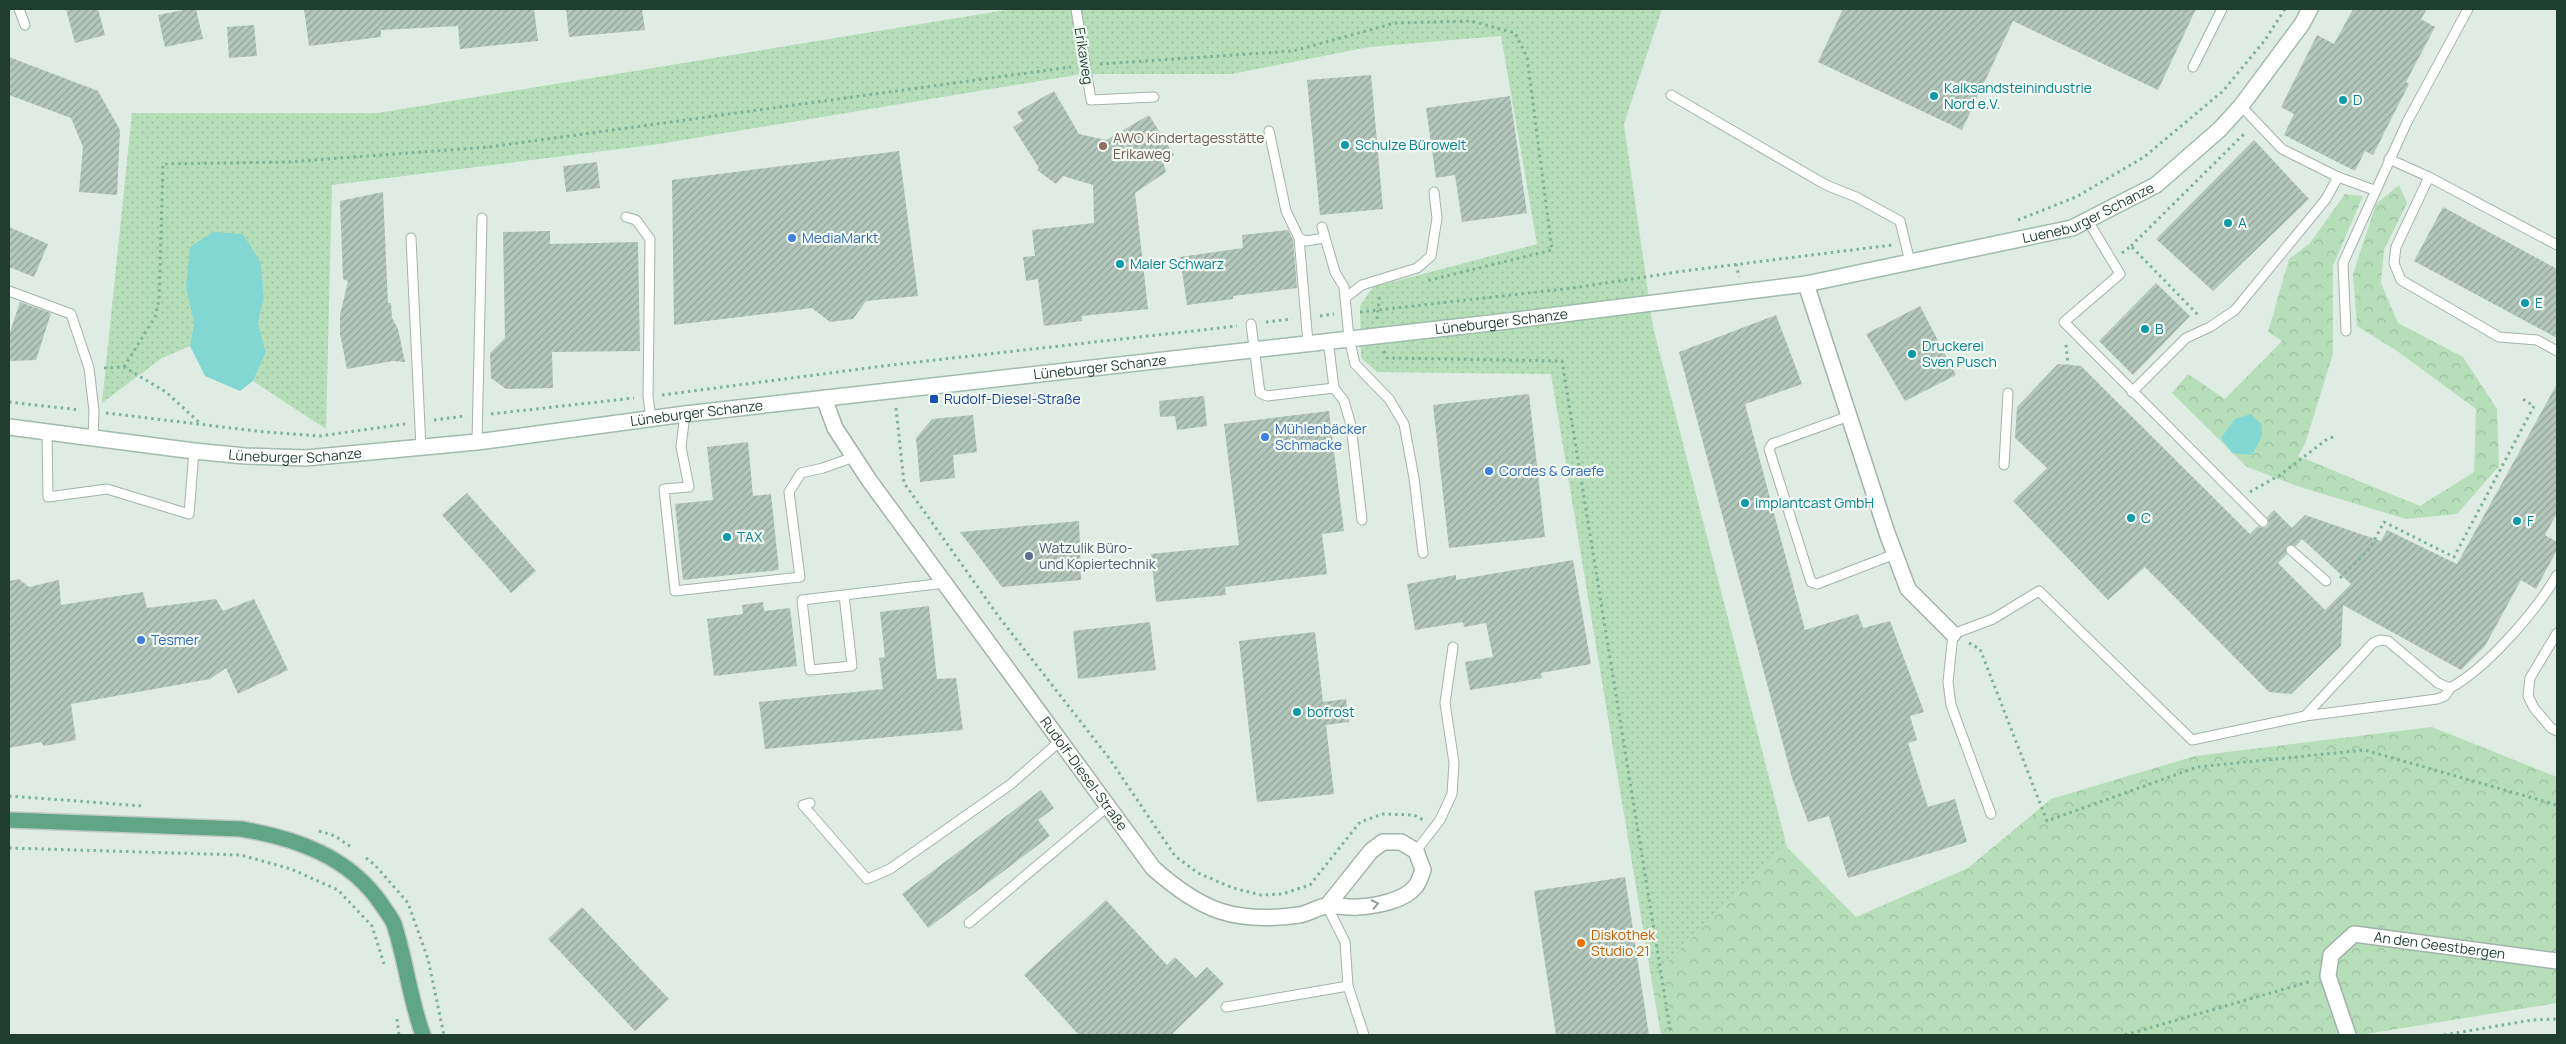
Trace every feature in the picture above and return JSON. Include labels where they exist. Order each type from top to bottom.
[{"type":"main road","points":[[9,820],[241,830],[270,834],[325,853],[342,864],[372,891],[393,922],[408,971],[419,1031]]},
{"type":"street","points":[[2241,106],[2302,24],[2310,9]]},
{"type":"street","name":"Lueneburger Schanze","points":[[1806,284],[2072,228],[2156,185],[2219,130],[2241,106]]},
{"type":"street","points":[[1806,284],[1908,589],[1953,634]]},
{"type":"street","name":"Lüneburger Schanze","points":[[9,427],[194,451],[245,456],[306,458],[477,442],[685,414],[894,392],[1254,348],[1500,322],[1806,284]]},
{"type":"street","name":"Rudolf-Diesel-Straße","points":[[824,398],[835,428],[854,457],[1059,742],[1153,868],[1179,891],[1208,907],[1235,915],[1261,919],[1302,915],[1327,906],[1358,908],[1400,898],[1415,888],[1423,870],[1416,851]]},
{"type":"street","points":[[1327,906],[1371,851],[1383,842],[1402,842],[1416,851]]},
{"type":"street","name":"An den Geestbergen","points":[[2328,976],[2331,955],[2354,934],[2557,961]]},
{"type":"street","points":[[2328,976],[2348,1035]]},
{"type":"lane","points":[[19,9],[25,25]]},
{"type":"lane","name":"Erikaweg","points":[[1076,9],[1091,100],[1154,97]]},
{"type":"lane","points":[[2194,67],[2222,9]]},
{"type":"lane","points":[[2346,331],[2342,263],[2389,159],[2468,9]]},
{"type":"lane","points":[[1671,95],[1826,185],[1856,197],[1900,222],[1910,262]]},
{"type":"lane","points":[[2241,106],[2282,149],[2338,177],[2374,190]]},
{"type":"lane","points":[[1269,131],[1286,211],[1299,238],[1308,343]]},
{"type":"lane","points":[[2389,159],[2429,176],[2557,245]]},
{"type":"lane","points":[[2429,176],[2396,246],[2394,263],[2401,280],[2499,337],[2537,340],[2557,351]]},
{"type":"lane","points":[[2132,392],[2186,338],[2210,327],[2235,310],[2326,199],[2338,177]]},
{"type":"lane","points":[[1346,298],[1362,285],[1417,268],[1431,256],[1437,218],[1434,192]]},
{"type":"lane","points":[[626,217],[636,220],[650,239],[648,396],[651,419]]},
{"type":"lane","points":[[477,442],[482,218]]},
{"type":"lane","points":[[2088,221],[2120,274],[2064,322],[2263,522]]},
{"type":"lane","points":[[1322,227],[1335,272],[1344,287],[1349,338],[1355,364],[1389,399],[1404,424],[1414,478],[1423,553]]},
{"type":"lane","points":[[411,238],[421,448]]},
{"type":"lane","points":[[1299,238],[1306,241],[1324,238]]},
{"type":"lane","points":[[9,291],[71,314],[90,368],[94,411],[93,438]]},
{"type":"lane","points":[[1252,324],[1260,393],[1267,396],[1334,388]]},
{"type":"lane","points":[[1328,340],[1334,388],[1344,402],[1351,425],[1362,520]]},
{"type":"lane","points":[[2004,465],[2008,393]]},
{"type":"lane","points":[[685,414],[681,446],[689,487],[664,489],[675,591],[800,577],[790,492],[801,473],[823,468],[854,457]]},
{"type":"lane","points":[[1849,416],[1772,444],[1769,449],[1811,582],[1817,584],[1895,554]]},
{"type":"lane","points":[[47,432],[48,497],[107,489],[189,514],[194,451]]},
{"type":"lane","points":[[2291,550],[2326,581]]},
{"type":"lane","points":[[1991,814],[1952,704],[1948,682],[1953,634],[1993,620],[2039,591],[2192,740],[2305,716],[2438,699],[2445,696],[2450,688],[2465,681],[2494,652],[2544,597],[2557,575]]},
{"type":"lane","points":[[844,595],[852,666],[810,670],[802,600],[844,595],[945,583]]},
{"type":"lane","points":[[2557,633],[2530,678],[2528,696],[2534,708],[2551,728],[2557,731]]},
{"type":"lane","points":[[2305,716],[2373,643],[2380,640],[2388,641],[2438,683],[2450,688]]},
{"type":"lane","points":[[1416,851],[1440,820],[1452,794],[1454,779],[1445,703],[1453,647]]},
{"type":"lane","points":[[810,803],[803,805],[867,879],[890,869],[1011,784],[1059,742]]},
{"type":"lane","points":[[969,923],[1107,807]]},
{"type":"lane","points":[[1327,906],[1345,942],[1348,986],[1364,1035]]},
{"type":"lane","points":[[1226,1007],[1348,986]]},
{"type":"path","points":[[2016,221],[2076,197],[2144,157],[2223,91],[2265,40],[2285,9]]},
{"type":"path","points":[[124,367],[155,317],[159,300],[163,164],[287,162],[489,147],[1085,65],[1293,51],[1395,23],[1471,20],[1515,32],[1527,57],[1552,250],[1418,282]]},
{"type":"path","points":[[2112,261],[2131,246],[2256,122]]},
{"type":"path","points":[[90,368],[124,367],[166,392],[201,424],[265,432],[320,436],[420,422],[648,396],[891,365],[1347,313],[1376,312],[1906,244]]},
{"type":"path","points":[[2131,246],[2210,327]]},
{"type":"path","points":[[1380,292],[1390,289]]},
{"type":"path","points":[[1387,358],[1562,362],[1672,1035]]},
{"type":"path","points":[[891,365],[904,483],[999,617],[1109,758],[1175,856],[1198,873],[1233,888],[1261,895],[1282,894],[1310,885],[1360,822],[1384,814],[1414,815],[1425,821],[1431,830]]},
{"type":"path","points":[[2326,581],[2337,582],[2344,575],[2370,548],[2384,522],[2454,557],[2534,406],[2521,398]]},
{"type":"path","points":[[2238,498],[2280,476],[2326,440],[2335,436]]},
{"type":"path","points":[[1953,634],[1980,649],[2047,821],[2197,767],[2365,750],[2557,805]]},
{"type":"path","points":[[9,796],[152,806]]},
{"type":"path","points":[[310,828],[335,836],[375,865],[408,903],[428,959],[444,1035]]},
{"type":"path","points":[[9,848],[241,855],[291,869],[338,890],[372,926],[385,965]]},
{"type":"path","points":[[2125,1035],[2328,976]]},
{"type":"path","points":[[396,1013],[400,1035]]},
{"type":"path","points":[[2444,1035],[2532,1020],[2557,1019]]},
{"type":"green space","points":[[1012,9],[1662,9],[1624,124],[1653,327],[1787,847],[1651,977],[1551,374],[1377,372],[1361,358],[1360,306],[1373,287],[1537,244],[1501,36],[1369,47],[1232,74],[1082,74],[659,144],[332,185],[326,429],[253,381],[266,352],[258,323],[264,298],[261,263],[186,288],[194,322],[190,346],[162,358],[102,403],[132,113],[378,113]]},
{"type":"green space","points":[[2399,185],[2407,203],[2384,250],[2381,283],[2398,323],[2463,357],[2497,409],[2499,466],[2457,514],[2406,519],[2300,487],[2247,467],[2172,393],[2188,374],[2225,399],[2282,341],[2268,332],[2289,259],[2310,243],[2345,194],[2363,196],[2333,266],[2333,354],[2305,444],[2298,456],[2420,506],[2474,472],[2476,409],[2397,351],[2357,326],[2353,274],[2376,204]]},
{"type":"green space","points":[[2432,727],[2557,777],[2557,1003],[2360,1035],[1661,1035],[1651,977],[1787,847],[1856,917],[1968,868],[2051,799],[2195,756]]},
{"type":"water","points":[[213,232],[243,234],[261,263],[264,298],[258,323],[266,352],[253,381],[240,391],[205,376],[190,346],[194,322],[186,288],[190,247]]},
{"type":"water","points":[[2251,414],[2262,425],[2262,436],[2252,455],[2232,453],[2221,438],[2235,419]]},
{"type":"building","points":[[66,9],[98,9],[105,35],[75,43]]},
{"type":"building","points":[[196,9],[203,39],[165,47],[158,15]]},
{"type":"building","points":[[304,9],[534,9],[538,41],[460,49],[458,26],[381,30],[381,37],[309,46]]},
{"type":"building","points":[[566,9],[642,9],[645,30],[569,37]]},
{"type":"building","name":"Kalksandsteinindustrie Nord e.V.","points":[[1843,9],[2196,9],[2158,90],[2013,21],[1962,130],[1818,62]]},
{"type":"building","name":"D","points":[[2353,9],[2427,9],[2421,19],[2435,27],[2406,82],[2409,84],[2373,155],[2365,151],[2355,171],[2284,135],[2294,114],[2281,107],[2317,35],[2334,44]]},
{"type":"building","points":[[254,25],[257,56],[229,58],[227,27]]},
{"type":"building","points":[[9,57],[98,91],[120,130],[117,195],[79,192],[83,147],[71,118],[9,95]]},
{"type":"building","name":"Schulze Bürowelt","points":[[1371,75],[1383,209],[1320,215],[1307,80]]},
{"type":"building","points":[[1054,91],[1079,134],[1106,140],[1149,115],[1174,155],[1163,161],[1166,172],[1135,193],[1148,309],[1082,316],[1082,321],[1044,326],[1038,279],[1026,281],[1023,257],[1035,256],[1032,230],[1094,223],[1093,185],[1063,176],[1056,184],[1037,170],[1039,168],[1013,127],[1023,121],[1017,112]]},
{"type":"building","points":[[1510,96],[1527,213],[1462,222],[1455,175],[1436,178],[1426,108]]},
{"type":"building","name":"A","points":[[2254,140],[2309,199],[2213,291],[2156,239]]},
{"type":"building","name":"MediaMarkt","points":[[899,151],[918,296],[866,301],[853,319],[830,322],[812,308],[674,325],[672,180]]},
{"type":"building","points":[[597,162],[600,188],[566,192],[563,166]]},
{"type":"building","points":[[383,192],[388,303],[391,303],[392,318],[398,329],[405,362],[393,361],[347,369],[340,334],[340,315],[348,281],[343,279],[340,201]]},
{"type":"building","name":"E","points":[[2443,207],[2557,269],[2557,338],[2414,261]]},
{"type":"building","points":[[9,227],[48,244],[34,277],[9,267]]},
{"type":"building","points":[[1288,230],[1293,240],[1297,288],[1233,296],[1233,299],[1187,305],[1180,257],[1243,248],[1242,235]]},
{"type":"building","points":[[550,231],[550,244],[638,242],[640,351],[552,352],[553,388],[506,389],[491,378],[490,353],[505,338],[503,232]]},
{"type":"building","name":"B","points":[[2156,283],[2190,316],[2133,375],[2099,341]]},
{"type":"building","points":[[20,302],[51,313],[36,360],[9,361],[9,335]]},
{"type":"building","name":"Druckerei Sven Pusch","points":[[1920,306],[1956,375],[1905,401],[1866,334]]},
{"type":"building","points":[[1776,315],[1802,384],[1745,404],[1805,630],[1858,614],[1863,628],[1890,621],[1924,712],[1910,716],[1917,740],[1908,743],[1928,807],[1955,799],[1967,842],[1848,878],[1829,816],[1808,822],[1792,778],[1679,352]]},
{"type":"building","name":"C","points":[[2058,364],[2081,366],[2250,534],[2258,526],[2262,528],[2267,527],[2269,523],[2267,517],[2274,510],[2292,528],[2305,515],[2381,541],[2387,530],[2457,564],[2557,384],[2557,513],[2545,535],[2557,542],[2557,550],[2536,589],[2521,580],[2485,646],[2461,670],[2343,605],[2341,646],[2291,694],[2269,692],[2145,567],[2108,600],[2013,501],[2047,468],[2015,438],[2017,407]],"holes":[[[2302,539],[2351,584],[2325,610],[2278,563],[2287,554],[2287,546],[2296,546]]]},
{"type":"building","name":"Cordes & Graefe","points":[[1529,394],[1545,537],[1449,548],[1433,405]]},
{"type":"building","points":[[1204,396],[1207,426],[1177,430],[1175,416],[1160,417],[1159,401]]},
{"type":"building","points":[[1329,411],[1344,531],[1322,534],[1327,574],[1225,587],[1226,595],[1156,602],[1151,554],[1239,545],[1224,424]]},
{"type":"building","points":[[973,415],[977,452],[953,455],[955,478],[920,482],[916,438],[932,419]]},
{"type":"building","name":"TAX","points":[[748,442],[753,496],[771,494],[779,570],[683,580],[675,504],[713,500],[707,447]]},
{"type":"building","points":[[467,493],[536,571],[511,593],[442,515]]},
{"type":"building","name":"Watzulik Büro- und Kopiertechnik","points":[[1079,521],[1081,580],[1002,587],[960,532]]},
{"type":"building","points":[[1573,560],[1591,664],[1541,673],[1542,678],[1470,690],[1465,662],[1493,657],[1486,623],[1464,627],[1463,622],[1415,630],[1407,584],[1456,575],[1456,580]]},
{"type":"building","name":"Tesmer","points":[[19,579],[29,587],[59,580],[61,605],[143,592],[147,608],[216,599],[223,611],[254,599],[288,670],[238,694],[226,668],[210,679],[71,704],[76,740],[44,746],[41,742],[9,748],[9,581]]},
{"type":"building","points":[[763,602],[764,611],[790,608],[797,666],[714,676],[707,619],[743,614],[742,605]]},
{"type":"building","points":[[929,606],[937,679],[956,678],[963,730],[765,749],[759,702],[883,689],[879,658],[885,657],[880,612]]},
{"type":"building","points":[[1150,622],[1156,670],[1078,679],[1073,631]]},
{"type":"building","name":"bofrost","points":[[1315,632],[1323,702],[1346,699],[1349,722],[1326,725],[1334,794],[1257,802],[1239,641]]},
{"type":"building","points":[[1041,790],[1054,808],[1038,820],[1050,836],[928,928],[902,894]]},
{"type":"building","points":[[1625,877],[1649,1035],[1556,1035],[1534,891]]},
{"type":"building","points":[[1106,900],[1167,965],[1175,957],[1196,978],[1207,967],[1224,984],[1171,1035],[1079,1035],[1024,975]]},
{"type":"building","points":[[582,907],[669,999],[635,1031],[548,939]]},
{"type":"place","name":"Kalksandsteinindustrie Nord e.V.","points":[[1934,96]]},
{"type":"place","name":"D","points":[[2343,100]]},
{"type":"place","name":"Schulze Bürowelt","points":[[1345,145]]},
{"type":"place","name":"AWO Kindertagesstätte Erikaweg","points":[[1103,146]]},
{"type":"place","name":"A","points":[[2228,223]]},
{"type":"place","name":"MediaMarkt","points":[[792,238]]},
{"type":"place","name":"Maler Schwarz","points":[[1120,264]]},
{"type":"place","name":"E","points":[[2525,303]]},
{"type":"place","name":"B","points":[[2145,329]]},
{"type":"place","name":"Druckerei Sven Pusch","points":[[1912,354]]},
{"type":"place","name":"Rudolf-Diesel-Straße","points":[[934,399]]},
{"type":"place","name":"Mühlenbäcker Schmacke","points":[[1265,437]]},
{"type":"place","name":"Cordes & Graefe","points":[[1489,471]]},
{"type":"place","name":"implantcast GmbH","points":[[1745,503]]},
{"type":"place","name":"C","points":[[2131,518]]},
{"type":"place","name":"F","points":[[2517,521]]},
{"type":"place","name":"TAX","points":[[727,537]]},
{"type":"place","name":"Watzulik Büro- und Kopiertechnik","points":[[1029,556]]},
{"type":"place","name":"Tesmer","points":[[141,640]]},
{"type":"place","name":"bofrost","points":[[1297,712]]},
{"type":"place","name":"Diskothek Studio 21","points":[[1581,943]]}]
